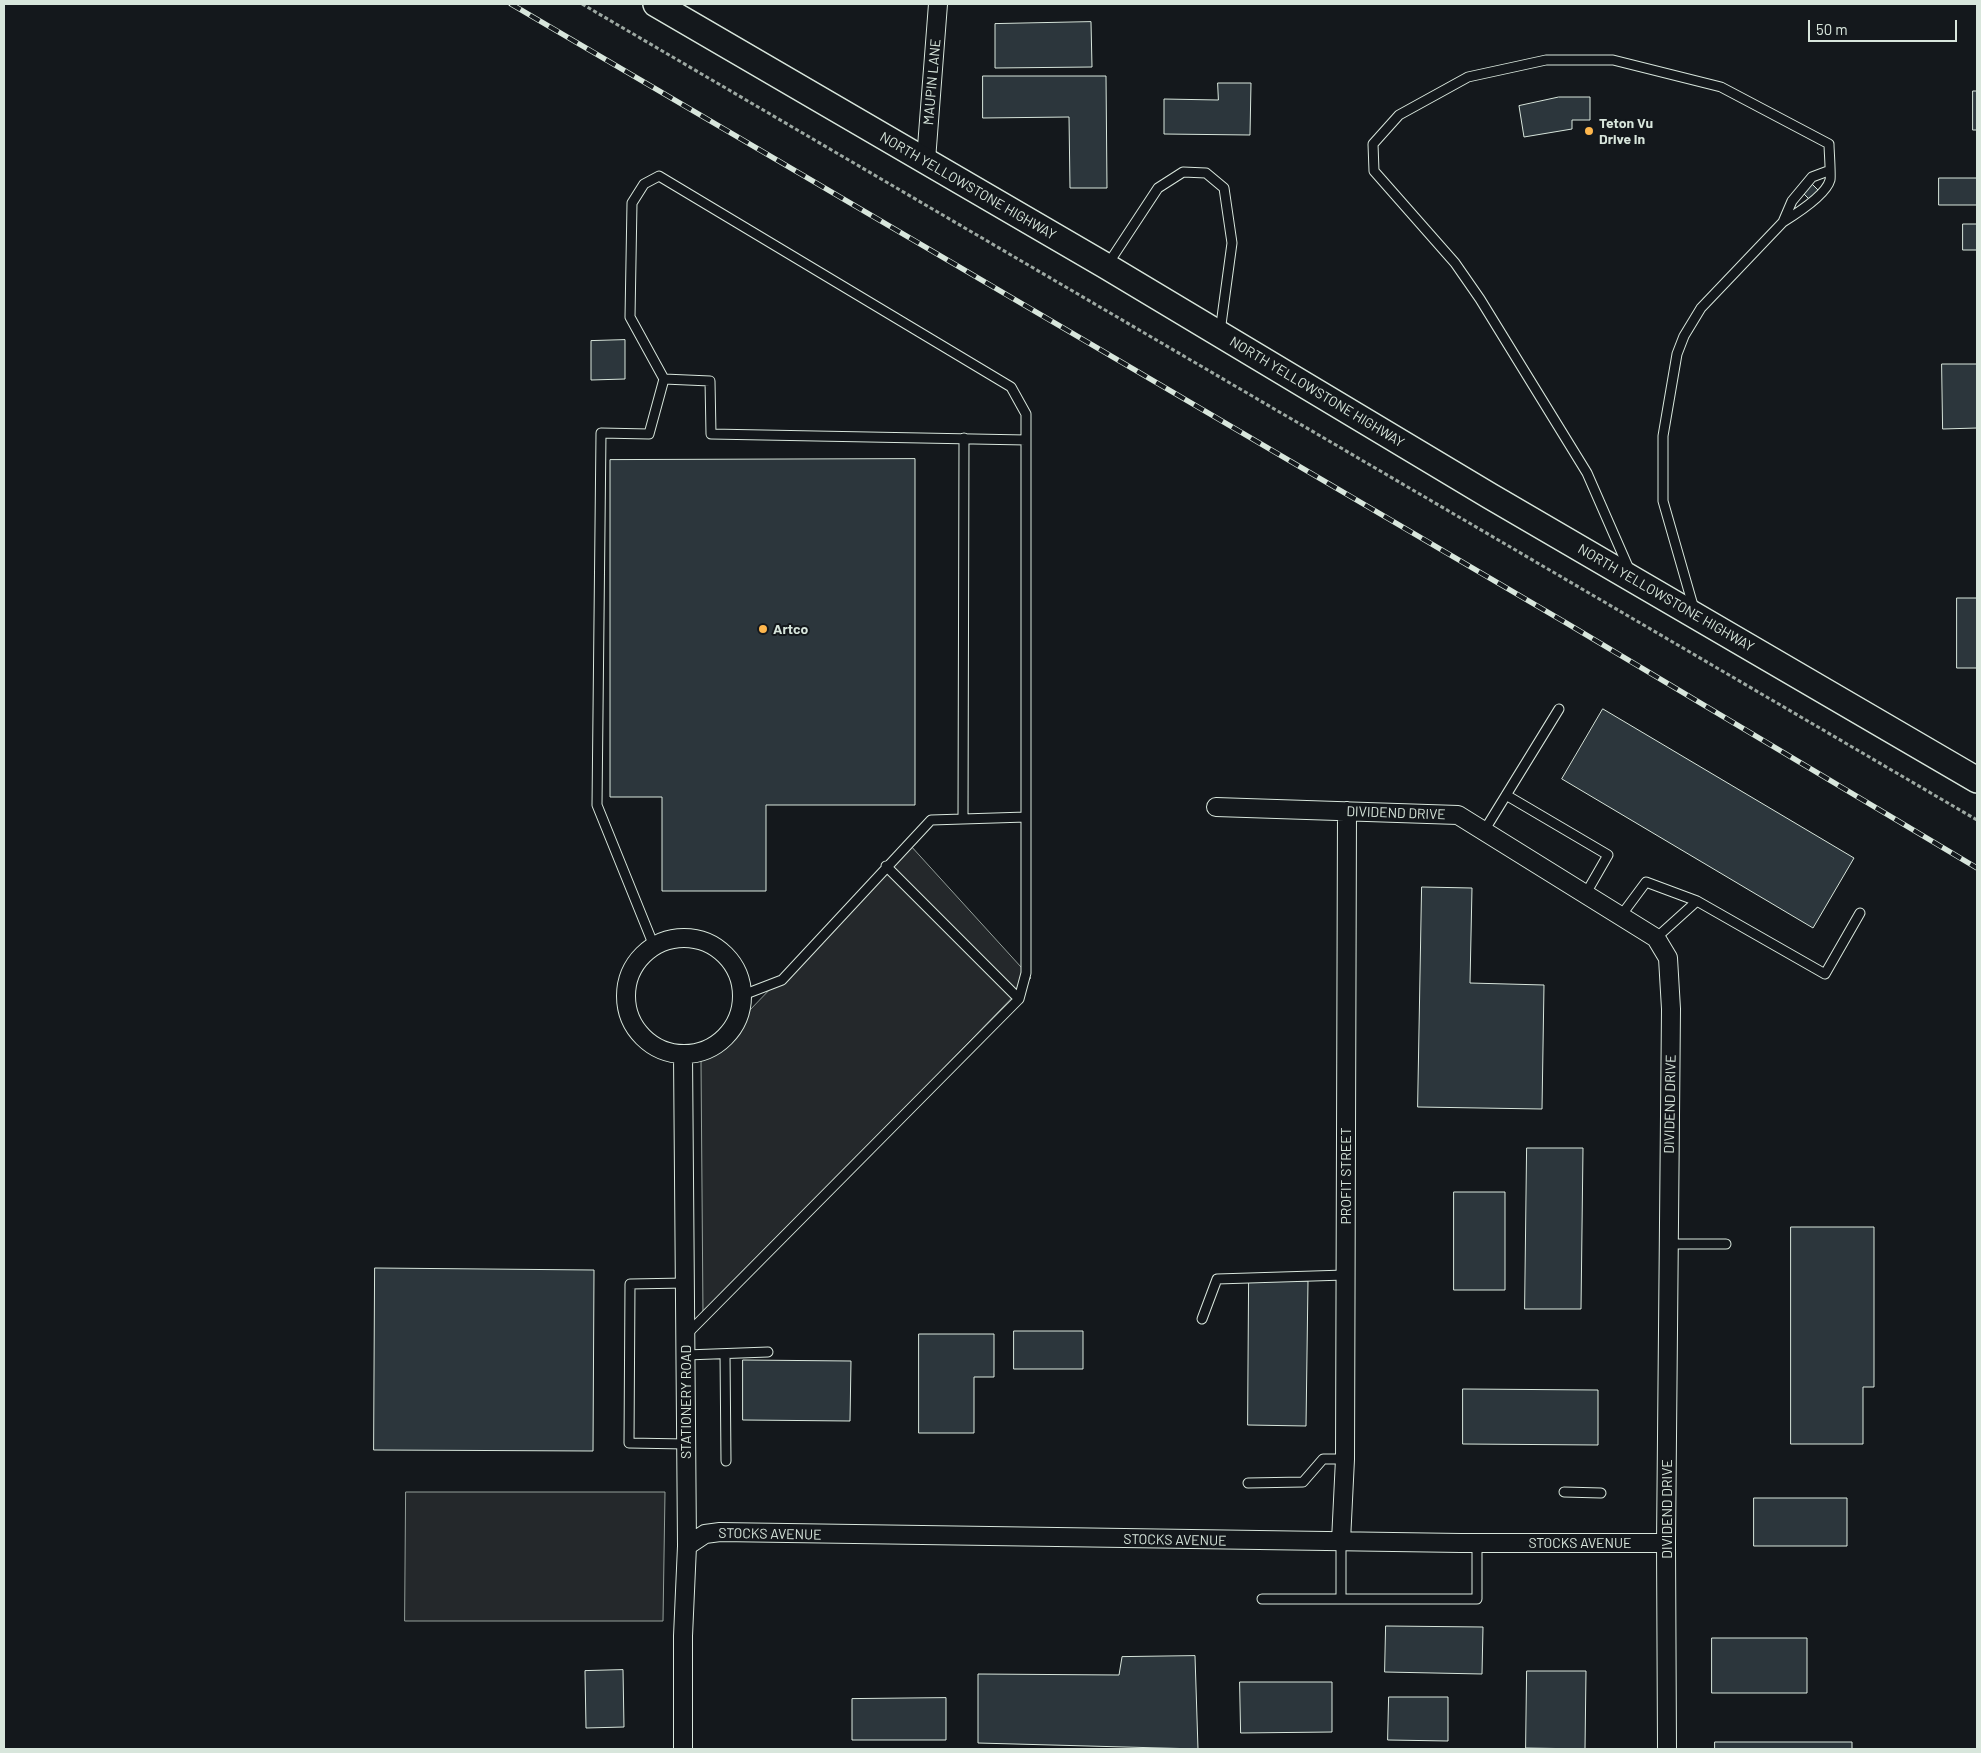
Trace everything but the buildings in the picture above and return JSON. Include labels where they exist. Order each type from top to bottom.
[{"type":"main road","name":"NORTH YELLOWSTONE HIGHWAY","points":[[656,4],[926,160],[1633,579],[1977,780]]},
{"type":"street","name":"MAUPIN LANE","points":[[926,160],[938,4]]},
{"type":"street","name":"DIVIDEND DRIVE","points":[[1216,807],[1458,815],[1620,918],[1656,938],[1668,958],[1671,1009],[1666,1543],[1667,1749]]},
{"type":"street","name":"PROFIT STREET","points":[[1341,1541],[1345,1459],[1347,811]]},
{"type":"street","points":[[681,937],[700,939],[717,947],[731,960],[740,976],[743,995],[740,1014],[732,1031],[719,1044],[702,1052],[683,1055],[663,1051],[646,1041],[633,1026],[626,1007],[626,987],[633,968],[645,952],[654,946],[681,937]]},
{"type":"street","name":"STATIONERY ROAD","points":[[683,1055],[687,1546],[683,1636],[683,1749]]},
{"type":"street","name":"STOCKS AVENUE","points":[[687,1546],[705,1534],[720,1532],[1477,1543],[1666,1543]]},
{"type":"lane","points":[[1633,579],[1587,473],[1480,299],[1455,263],[1374,171],[1373,144],[1399,115],[1468,77],[1546,60],[1613,60],[1721,87],[1829,144],[1828,171],[1830,179],[1821,193],[1805,208],[1783,222],[1701,308],[1684,336],[1677,354],[1664,436],[1664,501],[1696,615]]},
{"type":"lane","points":[[1783,222],[1792,201],[1812,177],[1828,171]]},
{"type":"lane","points":[[1106,266],[1158,188],[1183,172],[1206,173],[1224,188],[1232,243],[1219,334]]},
{"type":"lane","points":[[654,946],[597,804],[601,433],[649,434],[664,379],[630,316],[632,203],[644,184],[659,176],[1011,387],[1026,414],[1026,973],[1019,999],[686,1335]]},
{"type":"lane","points":[[664,379],[710,381],[711,434],[1026,440]]},
{"type":"lane","points":[[963,819],[964,438]]},
{"type":"lane","points":[[1484,831],[1559,709]]},
{"type":"lane","points":[[1506,795],[1608,855],[1585,895]]},
{"type":"lane","points":[[743,995],[782,980],[886,866],[931,820],[1026,817]]},
{"type":"lane","points":[[886,866],[1019,999]]},
{"type":"lane","points":[[1620,918],[1646,882],[1697,900],[1825,974],[1860,913]]},
{"type":"lane","points":[[1656,938],[1697,900]]},
{"type":"lane","points":[[1669,1244],[1726,1244]]},
{"type":"lane","points":[[1202,1319],[1217,1279],[1345,1275]]},
{"type":"lane","points":[[685,1283],[630,1284],[629,1443],[686,1444]]},
{"type":"lane","points":[[686,1355],[768,1352]]},
{"type":"lane","points":[[725,1354],[726,1461]]},
{"type":"lane","points":[[1248,1483],[1303,1482],[1323,1459],[1345,1459]]},
{"type":"lane","points":[[1564,1492],[1601,1493]]},
{"type":"lane","points":[[1341,1541],[1341,1599]]},
{"type":"lane","points":[[1262,1599],[1477,1599],[1477,1543]]},
{"type":"path","points":[[582,4],[1977,820]]},
{"type":"shaded area","points":[[910,845],[1031,978],[703,1317],[701,1061]]},
{"type":"shaded area","points":[[406,1492],[665,1492],[663,1621],[405,1621]]},
{"type":"railway","points":[[511,4],[1568,624],[1977,868]]},
{"type":"place","name":"Teton Vu Drive In","points":[[1589,131]]},
{"type":"place","name":"Artco","points":[[763,629]]}]
